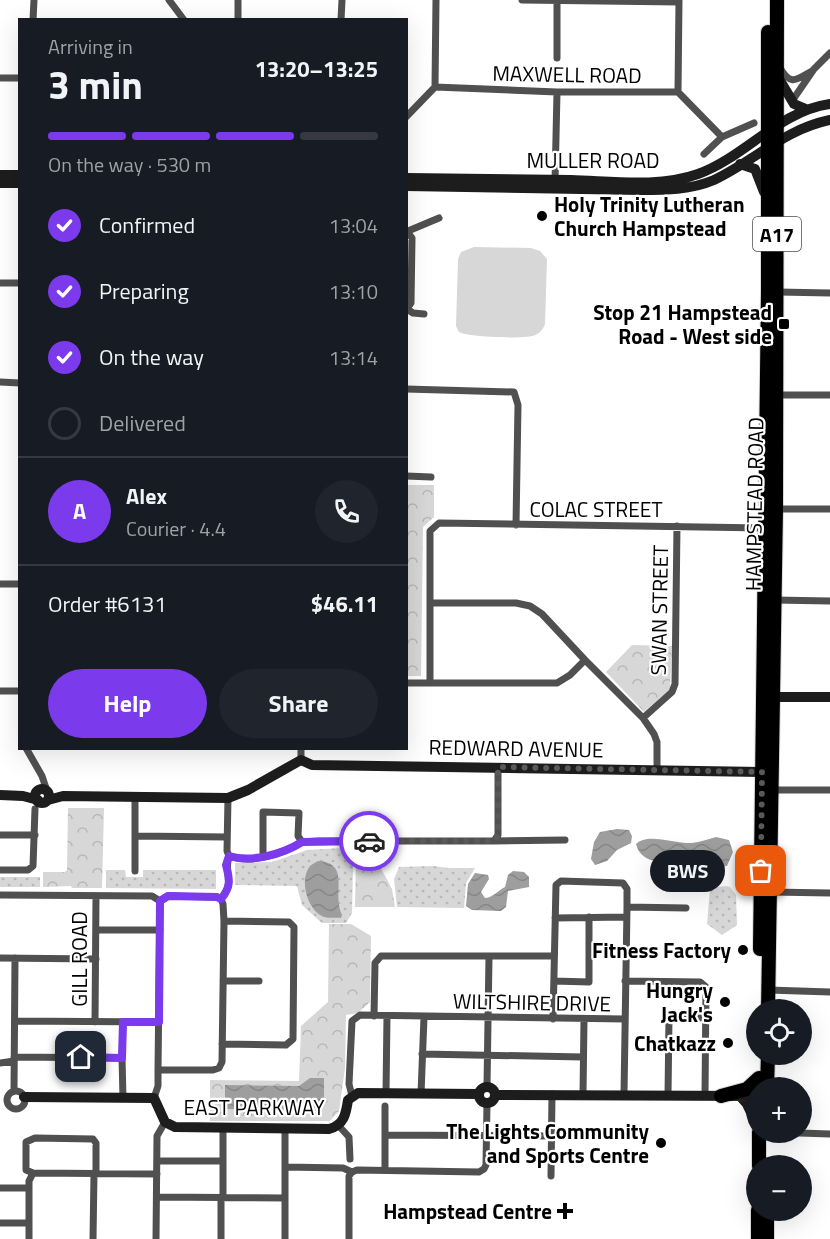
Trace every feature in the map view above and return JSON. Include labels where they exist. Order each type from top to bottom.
[{"type":"highway","name":"HAMPSTEAD ROAD","points":[[768,999],[766,892],[773,291],[769,0]]},
{"type":"highway","name":"HAMPSTEAD ROAD","points":[[773,291],[768,204],[778,70],[777,0]]},
{"type":"highway","name":"HAMPSTEAD ROAD","points":[[761,999],[766,892]]},
{"type":"highway","points":[[721,1095],[746,1089]]},
{"type":"highway","points":[[758,1221],[758,1239]]},
{"type":"highway","points":[[767,1221],[767,1239]]},
{"type":"street","points":[[33,18],[34,0]]},
{"type":"street","points":[[169,0],[182,18]]},
{"type":"street","points":[[238,0],[238,18]]},
{"type":"street","points":[[341,18],[342,0]]},
{"type":"street","points":[[408,115],[435,87],[436,0]]},
{"type":"street","points":[[522,0],[679,1],[678,92],[722,137]]},
{"type":"street","points":[[557,0],[557,58]]},
{"type":"street","points":[[792,101],[814,69],[830,53]]},
{"type":"street","points":[[778,70],[786,77],[796,80],[814,69]]},
{"type":"street","points":[[778,70],[792,101],[800,108],[830,104]]},
{"type":"street","points":[[0,78],[18,78]]},
{"type":"street","name":"MAXWELL ROAD","points":[[435,87],[557,92],[678,92]]},
{"type":"street","points":[[555,184],[557,92]]},
{"type":"street","points":[[772,137],[806,109]]},
{"type":"street","points":[[772,137],[830,120]]},
{"type":"street","points":[[704,154],[722,137],[754,123]]},
{"type":"street","name":"MULLER ROAD","points":[[408,178],[677,189],[713,180],[741,164],[772,137]]},
{"type":"street","name":"MULLER ROAD","points":[[408,186],[555,184],[681,178],[698,174],[772,137]]},
{"type":"street","points":[[741,164],[757,171],[768,204]]},
{"type":"street","points":[[0,175],[18,175]]},
{"type":"street","points":[[0,183],[18,183]]},
{"type":"street","points":[[408,231],[439,218]]},
{"type":"street","points":[[408,232],[412,238],[411,303],[408,308]]},
{"type":"street","points":[[0,283],[18,283]]},
{"type":"street","points":[[773,291],[830,293]]},
{"type":"street","points":[[408,310],[413,313],[424,314]]},
{"type":"street","points":[[0,382],[18,383]]},
{"type":"street","points":[[408,389],[514,392],[518,405],[516,525]]},
{"type":"street","points":[[771,395],[830,395]]},
{"type":"street","points":[[408,477],[431,477]]},
{"type":"street","points":[[770,509],[830,509]]},
{"type":"street","name":"COLAC STREET","points":[[431,603],[430,531],[439,524],[770,528]]},
{"type":"street","name":"SWAN STREET","points":[[643,718],[672,692],[675,684],[677,526]]},
{"type":"street","points":[[0,584],[18,584]]},
{"type":"street","points":[[769,600],[830,601]]},
{"type":"street","points":[[430,683],[431,603],[516,603],[530,606],[542,614],[643,718],[657,742],[657,770]]},
{"type":"street","points":[[408,683],[557,683],[570,675],[585,660]]},
{"type":"street","points":[[0,691],[18,691]]},
{"type":"street","points":[[769,697],[830,697]]},
{"type":"street","points":[[0,870],[30,869],[34,857],[35,835],[42,796],[42,776],[27,750]]},
{"type":"street","points":[[0,795],[228,798],[248,790],[301,760],[301,750]]},
{"type":"street","name":"REDWARD AVENUE","points":[[301,760],[312,765],[768,772]]},
{"type":"street","points":[[494,841],[498,835],[498,767]]},
{"type":"street","points":[[767,790],[830,790]]},
{"type":"street","points":[[135,796],[135,871]]},
{"type":"street","points":[[158,1070],[213,1070],[219,1068],[222,1062],[223,897],[230,880],[226,865],[229,856],[227,852],[228,798]]},
{"type":"street","points":[[263,857],[264,812],[299,813],[298,836],[302,842]]},
{"type":"street","points":[[0,835],[35,835]]},
{"type":"street","points":[[135,836],[227,837]]},
{"type":"street","points":[[229,856],[263,857],[293,848],[302,842],[565,840]]},
{"type":"street","points":[[553,1019],[556,885],[561,881],[623,883],[627,889],[624,1094]]},
{"type":"street","points":[[766,892],[830,893]]},
{"type":"street","points":[[0,895],[152,896],[160,901]]},
{"type":"street","name":"GILL ROAD","points":[[95,1022],[96,896]]},
{"type":"street","points":[[160,901],[168,896],[223,897]]},
{"type":"street","points":[[154,1098],[158,1086],[160,901]]},
{"type":"street","points":[[627,907],[686,908]]},
{"type":"street","points":[[554,981],[589,982],[589,917]]},
{"type":"street","points":[[555,918],[626,917]]},
{"type":"street","points":[[222,1044],[286,1045],[292,1039],[294,927],[289,922],[224,921]]},
{"type":"street","points":[[96,930],[160,930]]},
{"type":"street","points":[[352,1096],[349,1084],[354,1018],[360,1015],[374,1016],[375,963],[381,956],[554,956]]},
{"type":"street","points":[[285,1167],[343,1168],[352,1172],[385,1170],[479,1172],[484,1169],[486,1165],[484,1094],[489,1018],[489,957]]},
{"type":"street","points":[[0,958],[96,959]]},
{"type":"street","points":[[14,1091],[15,958]]},
{"type":"street","points":[[223,981],[259,981]]},
{"type":"street","points":[[625,981],[700,982],[707,992],[705,1095]]},
{"type":"street","points":[[768,990],[830,992]]},
{"type":"street","name":"WILTSHIRE DRIVE","points":[[374,1016],[625,1019]]},
{"type":"street","points":[[386,1093],[387,1016]]},
{"type":"street","points":[[421,1094],[424,1017]]},
{"type":"street","points":[[668,1095],[669,1017],[707,1018]]},
{"type":"street","points":[[583,1094],[584,1020]]},
{"type":"street","points":[[15,1021],[159,1022]]},
{"type":"street","points":[[123,1022],[123,1098]]},
{"type":"street","points":[[422,1054],[584,1057]]},
{"type":"street","points":[[0,1063],[14,1059],[122,1058]]},
{"type":"street","points":[[484,1094],[494,1090],[496,1095],[746,1096]]},
{"type":"street","points":[[14,1091],[20,1092],[24,1098],[23,1105],[17,1109],[4,1102],[14,1091]]},
{"type":"street","name":"EAST PARKWAY","points":[[24,1098],[154,1098],[165,1122],[175,1127],[329,1129],[338,1125],[345,1118],[348,1100],[358,1093],[484,1094]]},
{"type":"street","points":[[551,1176],[552,1094]]},
{"type":"street","points":[[740,1096],[746,1103]]},
{"type":"street","points":[[385,1106],[385,1170]]},
{"type":"street","points":[[156,1239],[157,1136],[165,1122]]},
{"type":"street","points":[[338,1125],[349,1137],[350,1160]]},
{"type":"street","points":[[221,1239],[223,1128]]},
{"type":"street","points":[[285,1128],[285,1239]]},
{"type":"street","points":[[812,1133],[830,1134]]},
{"type":"street","points":[[385,1135],[551,1136]]},
{"type":"street","points":[[29,1239],[29,1171],[26,1142],[35,1138],[93,1139],[96,1143],[93,1239]]},
{"type":"street","points":[[157,1161],[223,1161]]},
{"type":"street","points":[[29,1171],[157,1174]]},
{"type":"street","points":[[349,1239],[349,1176],[352,1172]]},
{"type":"street","points":[[0,1188],[29,1188]]},
{"type":"street","points":[[157,1197],[285,1198]]},
{"type":"street","points":[[0,1223],[29,1223]]},
{"type":"green space","points":[[474,247],[531,248],[540,251],[547,259],[545,324],[542,330],[526,337],[473,335],[459,332],[456,326],[458,259],[461,252]]},
{"type":"green space","points":[[408,485],[434,485],[434,517],[423,527],[421,676],[408,676]]},
{"type":"green space","points":[[632,645],[672,646],[670,689],[644,712],[606,672]]},
{"type":"green space","points":[[68,808],[104,808],[102,888],[43,887],[43,872],[65,872],[67,870]]},
{"type":"green space","points":[[343,848],[350,855],[353,865],[352,913],[346,923],[322,923],[302,905],[297,886],[235,885],[235,863],[272,862],[307,850]]},
{"type":"green space","points":[[356,859],[376,859],[392,889],[395,907],[355,907]]},
{"type":"green space","points":[[399,867],[475,868],[466,883],[464,908],[397,907],[394,879]]},
{"type":"green space","points":[[106,870],[125,870],[126,877],[143,877],[143,870],[216,870],[216,889],[106,888]]},
{"type":"green space","points":[[0,877],[40,877],[40,887],[0,887]]},
{"type":"green space","points":[[730,887],[736,895],[737,925],[722,935],[707,924],[710,888]]},
{"type":"green space","points":[[329,924],[351,924],[371,936],[370,1002],[358,1013],[346,1015],[345,1068],[339,1111],[330,1121],[210,1121],[210,1080],[299,1081],[301,1026],[328,1002]]},
{"type":"water","points":[[617,829],[629,830],[632,836],[631,843],[617,850],[607,861],[595,865],[591,859],[594,842],[600,832]]},
{"type":"water","points":[[716,837],[729,840],[733,852],[727,866],[656,861],[644,856],[636,844],[647,839],[692,843]]},
{"type":"water","points":[[318,861],[335,867],[338,873],[341,918],[322,916],[309,901],[305,878],[310,866]]},
{"type":"water","points":[[513,871],[524,872],[529,877],[529,887],[508,891],[506,907],[501,911],[472,910],[466,906],[468,884],[475,873],[488,875],[489,879],[481,892],[485,898],[488,898],[505,887],[508,875]]},
{"type":"water","points":[[310,1078],[324,1078],[324,1101],[312,1110],[225,1109],[225,1085],[299,1086]]},
{"type":"way so far","points":[[369,841],[494,841],[498,835],[498,767],[762,772],[761,871]]},
{"type":"place","name":"Holy Trinity Lutheran Church Hampstead","points":[[542,216]]},
{"type":"place","name":"Stop 21 Hampstead Road - West side","points":[[784,324]]},
{"type":"place","name":"BWS","points":[[761,871]]},
{"type":"place","name":"Fitness Factory","points":[[743,950]]},
{"type":"place","name":"Hungry Jack's","points":[[725,1002]]},
{"type":"place","name":"Chatkazz","points":[[728,1043]]},
{"type":"place","name":"The Lights Community and Sports Centre","points":[[661,1143]]},
{"type":"place","name":"Hampstead Centre","points":[[565,1211]]},
{"type":"route","points":[[81,1057],[122,1058],[123,1022],[159,1022],[160,901],[163,898],[168,896],[221,899],[229,886],[229,873],[226,865],[229,856],[263,857],[302,842],[369,841]]}]
